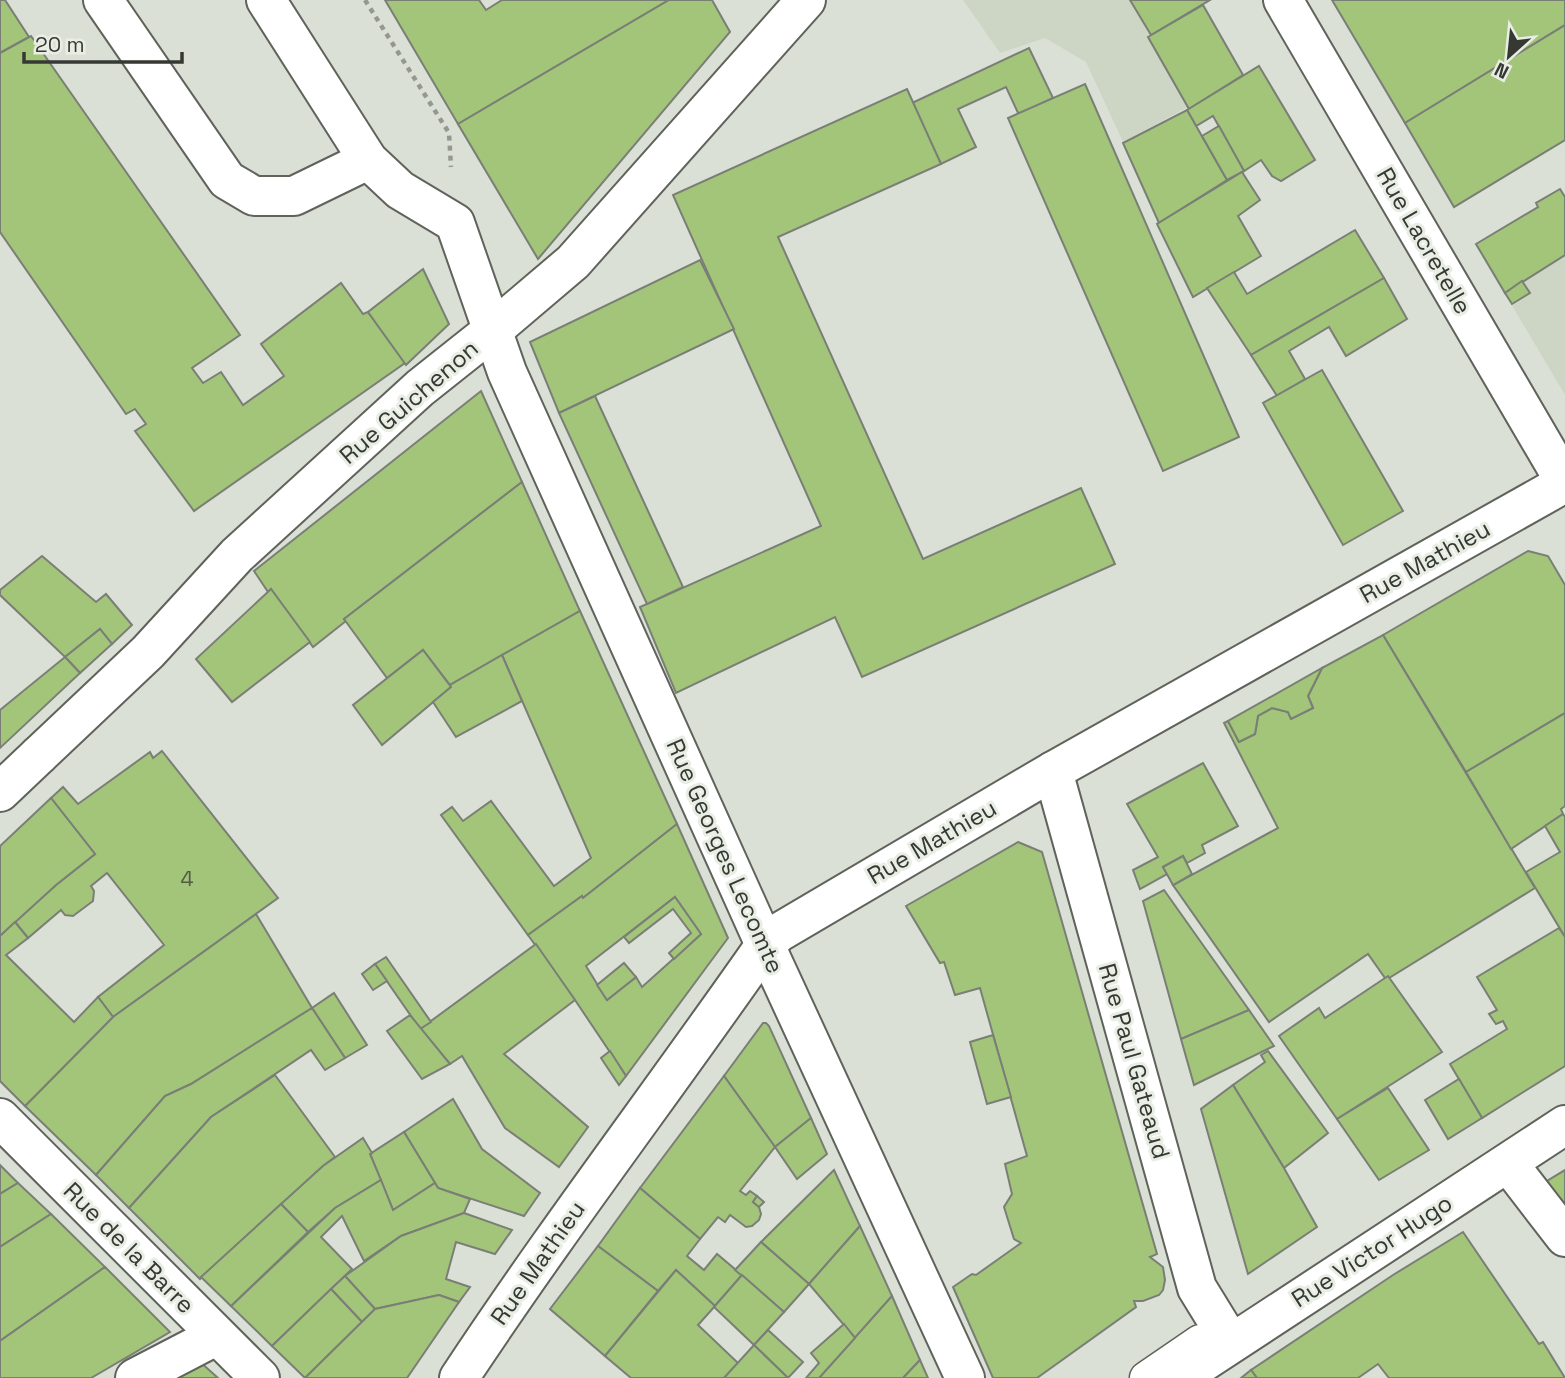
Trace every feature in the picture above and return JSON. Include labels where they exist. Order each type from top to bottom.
[{"type":"street","points":[[103,0],[227,180],[254,196],[294,196],[368,160]]},
{"type":"street","points":[[266,0],[368,160],[400,190],[455,223]]},
{"type":"street","name":"Rue Guichenon","points":[[0,792],[148,652],[237,555],[420,388],[573,262],[806,0]]},
{"type":"street","name":"Rue Lacretelle","points":[[1283,0],[1565,483]]},
{"type":"street","name":"Rue Georges Lecomte","points":[[455,223],[507,372],[765,945],[965,1378]]},
{"type":"street","name":"Rue Mathieu","points":[[459,1378],[509,1303],[765,945],[778,933],[1053,771],[1565,483]]},
{"type":"street","name":"Rue Paul Gateaud","points":[[1053,771],[1197,1287],[1224,1336]]},
{"type":"street","name":"Rue de la Barre","points":[[0,1118],[260,1378]]},
{"type":"street","name":"Rue Victor Hugo","points":[[1179,1378],[1224,1336],[1508,1163],[1565,1125]]},
{"type":"street","points":[[1508,1163],[1565,1237]]},
{"type":"street","points":[[135,1378],[216,1336]]},
{"type":"lane","points":[[1146,1378],[1224,1336],[1565,1104]]},
{"type":"path","points":[[365,0],[449,133],[455,223]]},
{"type":"shaded area","points":[[963,0],[1211,0],[1148,36],[1188,107],[1123,142],[1086,62],[1045,38],[1000,53]]},
{"type":"shaded area","points":[[1565,254],[1565,395],[1504,292]]},
{"type":"building","points":[[0,0],[5,0],[29,37],[0,53]]},
{"type":"building","points":[[385,0],[479,0],[486,10],[502,0],[669,0],[458,124]]},
{"type":"building","points":[[669,0],[712,0],[730,32],[538,259],[458,124]]},
{"type":"building","points":[[1130,0],[1210,0],[1151,35]]},
{"type":"building","points":[[1332,0],[1565,0],[1565,25],[1405,123]]},
{"type":"building","points":[[1203,5],[1243,75],[1189,109],[1148,37]]},
{"type":"building","points":[[1565,25],[1565,140],[1454,207],[1405,123]]},
{"type":"building","points":[[31,36],[240,335],[192,368],[203,383],[221,372],[243,405],[284,376],[261,344],[341,283],[363,314],[368,312],[405,363],[194,511],[135,431],[146,424],[135,409],[126,414],[0,232],[0,53]]},
{"type":"building","points":[[1029,48],[1053,98],[1019,115],[1006,87],[958,109],[976,147],[941,164],[912,103]]},
{"type":"building","points":[[1259,66],[1315,160],[1281,181],[1272,176],[1261,160],[1244,171],[1213,116],[1196,126],[1187,110]]},
{"type":"building","points":[[1085,84],[1239,437],[1163,471],[1008,118]]},
{"type":"building","points":[[907,89],[941,164],[778,237],[923,559],[1081,488],[1115,564],[862,677],[835,617],[676,693],[640,607],[821,526],[673,195]]},
{"type":"building","points":[[1187,110],[1227,180],[1159,223],[1123,143]]},
{"type":"building","points":[[1219,126],[1244,171],[1227,180],[1202,136]]},
{"type":"building","points":[[1242,172],[1260,200],[1238,216],[1261,256],[1193,297],[1157,224]]},
{"type":"building","points":[[1560,189],[1565,197],[1565,255],[1505,293],[1476,244],[1538,207],[1536,203]]},
{"type":"building","points":[[1355,230],[1384,278],[1251,355],[1207,288],[1234,272],[1247,294]]},
{"type":"building","points":[[700,260],[734,329],[559,413],[530,342]]},
{"type":"building","points":[[423,269],[449,324],[406,365],[368,312]]},
{"type":"building","points":[[1384,278],[1407,319],[1346,356],[1329,327],[1289,351],[1305,379],[1277,396],[1251,355]]},
{"type":"building","points":[[1522,281],[1530,293],[1512,304],[1505,293]]},
{"type":"building","points":[[1322,370],[1403,511],[1343,545],[1263,403]]},
{"type":"building","points":[[481,391],[522,482],[344,619],[346,621],[313,647],[271,589],[268,592],[254,571]]},
{"type":"building","points":[[595,396],[683,587],[647,604],[559,413]]},
{"type":"building","points":[[522,482],[580,611],[450,685],[423,650],[387,678],[344,619]]},
{"type":"building","points":[[1528,551],[1548,556],[1565,585],[1565,713],[1466,772],[1383,635]]},
{"type":"building","points":[[42,556],[96,602],[106,594],[132,625],[112,644],[100,629],[65,657],[0,595],[0,590]]},
{"type":"building","points":[[271,589],[310,642],[232,702],[196,659]]},
{"type":"building","points":[[580,611],[677,824],[583,898],[582,896],[528,935],[441,815],[452,807],[463,821],[491,801],[554,886],[591,858],[502,655]]},
{"type":"building","points":[[100,629],[112,644],[80,673],[65,657]]},
{"type":"building","points":[[1383,635],[1535,888],[1389,978],[1385,978],[1368,954],[1269,1022],[1173,885],[1278,828],[1224,723],[1228,721],[1239,742],[1255,734],[1258,716],[1272,708],[1288,712],[1291,719],[1313,708],[1308,696],[1322,668]]},
{"type":"building","points":[[423,650],[451,687],[382,745],[353,705]]},
{"type":"building","points":[[502,655],[522,701],[456,737],[433,702],[451,687],[450,685]]},
{"type":"building","points":[[65,657],[80,673],[0,748],[0,710]]},
{"type":"building","points":[[1322,668],[1308,696],[1313,708],[1291,719],[1288,712],[1272,708],[1258,716],[1255,734],[1239,742],[1228,721]]},
{"type":"building","points":[[1565,713],[1563,814],[1511,849],[1466,772]]},
{"type":"building","points":[[162,751],[278,898],[113,1017],[98,997],[164,945],[107,873],[91,886],[94,891],[93,901],[73,916],[65,915],[61,910],[28,938],[15,922],[95,854],[51,798],[63,787],[78,804],[150,752],[153,758]]},
{"type":"building","points":[[1203,763],[1238,826],[1202,845],[1205,853],[1187,863],[1183,856],[1163,867],[1167,874],[1140,889],[1133,870],[1158,857],[1127,804]]},
{"type":"building","points":[[51,798],[95,854],[0,936],[0,846]]},
{"type":"building","points":[[1563,814],[1565,937],[1526,872],[1560,852],[1545,826]]},
{"type":"building","points":[[677,824],[728,938],[626,1076],[528,935],[582,896],[583,898]],"holes":[[[675,897],[701,934],[642,987],[636,977],[607,1000],[586,966]]]},
{"type":"building","points":[[1018,842],[1042,852],[1157,1254],[1150,1257],[1163,1267],[1165,1280],[1159,1295],[1143,1301],[1134,1301],[1136,1307],[1037,1378],[993,1378],[953,1287],[972,1274],[976,1275],[1021,1243],[1014,1239],[1004,1207],[1012,1194],[1005,1164],[1027,1156],[980,988],[955,995],[944,962],[940,963],[906,906]]},
{"type":"building","points":[[1183,856],[1192,874],[1173,885],[1163,867]]},
{"type":"building","points":[[1164,890],[1249,1010],[1181,1039],[1143,901]]},
{"type":"building","points":[[675,897],[701,934],[674,959],[669,953],[691,933],[673,909],[629,943],[624,937]]},
{"type":"building","points":[[256,914],[312,1008],[191,1084],[165,1096],[96,1175],[25,1106],[113,1017]]},
{"type":"building","points":[[15,922],[28,938],[6,955],[74,1022],[98,997],[113,1017],[25,1106],[0,1081],[0,936]]},
{"type":"building","points":[[1559,928],[1565,937],[1565,1066],[1482,1118],[1450,1064],[1507,1029],[1503,1021],[1496,1024],[1489,1014],[1497,1010],[1477,977]]},
{"type":"building","points":[[536,944],[575,1000],[504,1054],[588,1127],[559,1167],[505,1128],[462,1056],[450,1064],[420,1029]]},
{"type":"building","points":[[386,957],[431,1022],[420,1029],[375,964]]},
{"type":"building","points":[[624,963],[636,977],[607,1000],[597,985]]},
{"type":"building","points":[[375,964],[387,981],[373,990],[362,974]]},
{"type":"building","points":[[1388,976],[1442,1052],[1337,1119],[1279,1036],[1319,1008],[1325,1018]]},
{"type":"building","points":[[334,993],[367,1045],[345,1058],[312,1008]]},
{"type":"building","points":[[312,1008],[345,1058],[325,1070],[311,1050],[211,1117],[129,1208],[96,1175],[165,1096],[191,1084]]},
{"type":"building","points":[[1249,1010],[1274,1046],[1194,1085],[1181,1039]]},
{"type":"building","points":[[410,1015],[450,1064],[422,1079],[387,1031]]},
{"type":"building","points":[[763,1023],[769,1026],[811,1118],[775,1147],[724,1076]]},
{"type":"building","points":[[993,1035],[1011,1097],[987,1104],[970,1042]]},
{"type":"building","points":[[610,1051],[626,1076],[619,1085],[601,1058]]},
{"type":"building","points":[[1268,1051],[1328,1133],[1284,1168],[1233,1085],[1265,1062],[1261,1055]]},
{"type":"building","points":[[275,1075],[335,1157],[200,1279],[129,1208],[211,1117]]},
{"type":"building","points":[[724,1076],[775,1147],[740,1191],[746,1195],[750,1191],[757,1196],[753,1202],[759,1207],[759,1220],[746,1227],[730,1215],[725,1222],[718,1217],[700,1239],[640,1188]]},
{"type":"building","points":[[1459,1079],[1482,1118],[1448,1139],[1425,1100]]},
{"type":"building","points":[[1233,1085],[1317,1227],[1248,1274],[1201,1109]]},
{"type":"building","points":[[1388,1088],[1429,1150],[1379,1180],[1337,1119]]},
{"type":"building","points":[[453,1099],[482,1149],[540,1193],[524,1216],[438,1188],[404,1132]]},
{"type":"building","points":[[811,1118],[827,1154],[797,1179],[775,1147]]},
{"type":"building","points":[[404,1132],[435,1183],[393,1210],[370,1154]]},
{"type":"building","points":[[363,1138],[372,1153],[370,1154],[381,1180],[335,1208],[308,1232],[281,1204],[323,1166]]},
{"type":"building","points":[[0,1165],[18,1183],[0,1194]]},
{"type":"building","points":[[834,1170],[860,1226],[809,1284],[761,1242]]},
{"type":"building","points":[[1565,1170],[1565,1223],[1537,1187]]},
{"type":"building","points":[[381,1180],[393,1210],[435,1183],[438,1188],[470,1199],[464,1213],[401,1236],[364,1261],[342,1216],[321,1237],[352,1269],[272,1346],[231,1306],[335,1208]]},
{"type":"building","points":[[18,1183],[51,1214],[0,1247],[0,1194]]},
{"type":"building","points":[[640,1188],[700,1239],[687,1256],[704,1270],[717,1254],[742,1275],[715,1306],[676,1270],[658,1291],[598,1246]]},
{"type":"building","points":[[757,1196],[764,1202],[759,1207],[753,1202]]},
{"type":"building","points":[[281,1204],[308,1232],[231,1306],[201,1277]]},
{"type":"building","points":[[464,1213],[512,1230],[495,1254],[456,1242],[446,1279],[470,1287],[459,1302],[439,1295],[375,1309],[345,1276],[401,1236]]},
{"type":"building","points":[[51,1214],[105,1267],[0,1341],[0,1247]]},
{"type":"building","points":[[860,1226],[892,1296],[855,1338],[809,1284]]},
{"type":"building","points":[[1463,1232],[1539,1344],[1543,1342],[1565,1378],[1389,1378],[1378,1364],[1358,1378],[1257,1378],[1251,1370],[1393,1275]]},
{"type":"building","points":[[761,1242],[809,1284],[784,1312],[735,1270]]},
{"type":"building","points":[[598,1246],[658,1291],[605,1356],[550,1309]]},
{"type":"building","points":[[105,1267],[170,1332],[91,1378],[0,1378],[0,1341]]},
{"type":"building","points":[[676,1270],[715,1306],[698,1325],[738,1363],[724,1378],[631,1378],[605,1356]]},
{"type":"building","points":[[742,1275],[784,1312],[754,1345],[714,1307]]},
{"type":"building","points":[[345,1276],[375,1309],[362,1322],[331,1289]]},
{"type":"building","points":[[331,1289],[362,1322],[305,1378],[272,1346]]},
{"type":"building","points":[[439,1295],[459,1302],[407,1378],[305,1378],[375,1309]]},
{"type":"building","points":[[892,1296],[920,1360],[903,1378],[819,1378]]},
{"type":"building","points":[[844,1324],[855,1338],[819,1378],[806,1378],[819,1363],[811,1353]]},
{"type":"building","points":[[768,1330],[803,1362],[788,1378],[754,1345]]},
{"type":"building","points":[[754,1345],[788,1378],[724,1378]]},
{"type":"building","points":[[920,1360],[928,1378],[903,1378]]},
{"type":"building","points":[[199,1361],[218,1378],[167,1378]]},
{"type":"building","points":[[1251,1370],[1257,1378],[1241,1378]]}]
